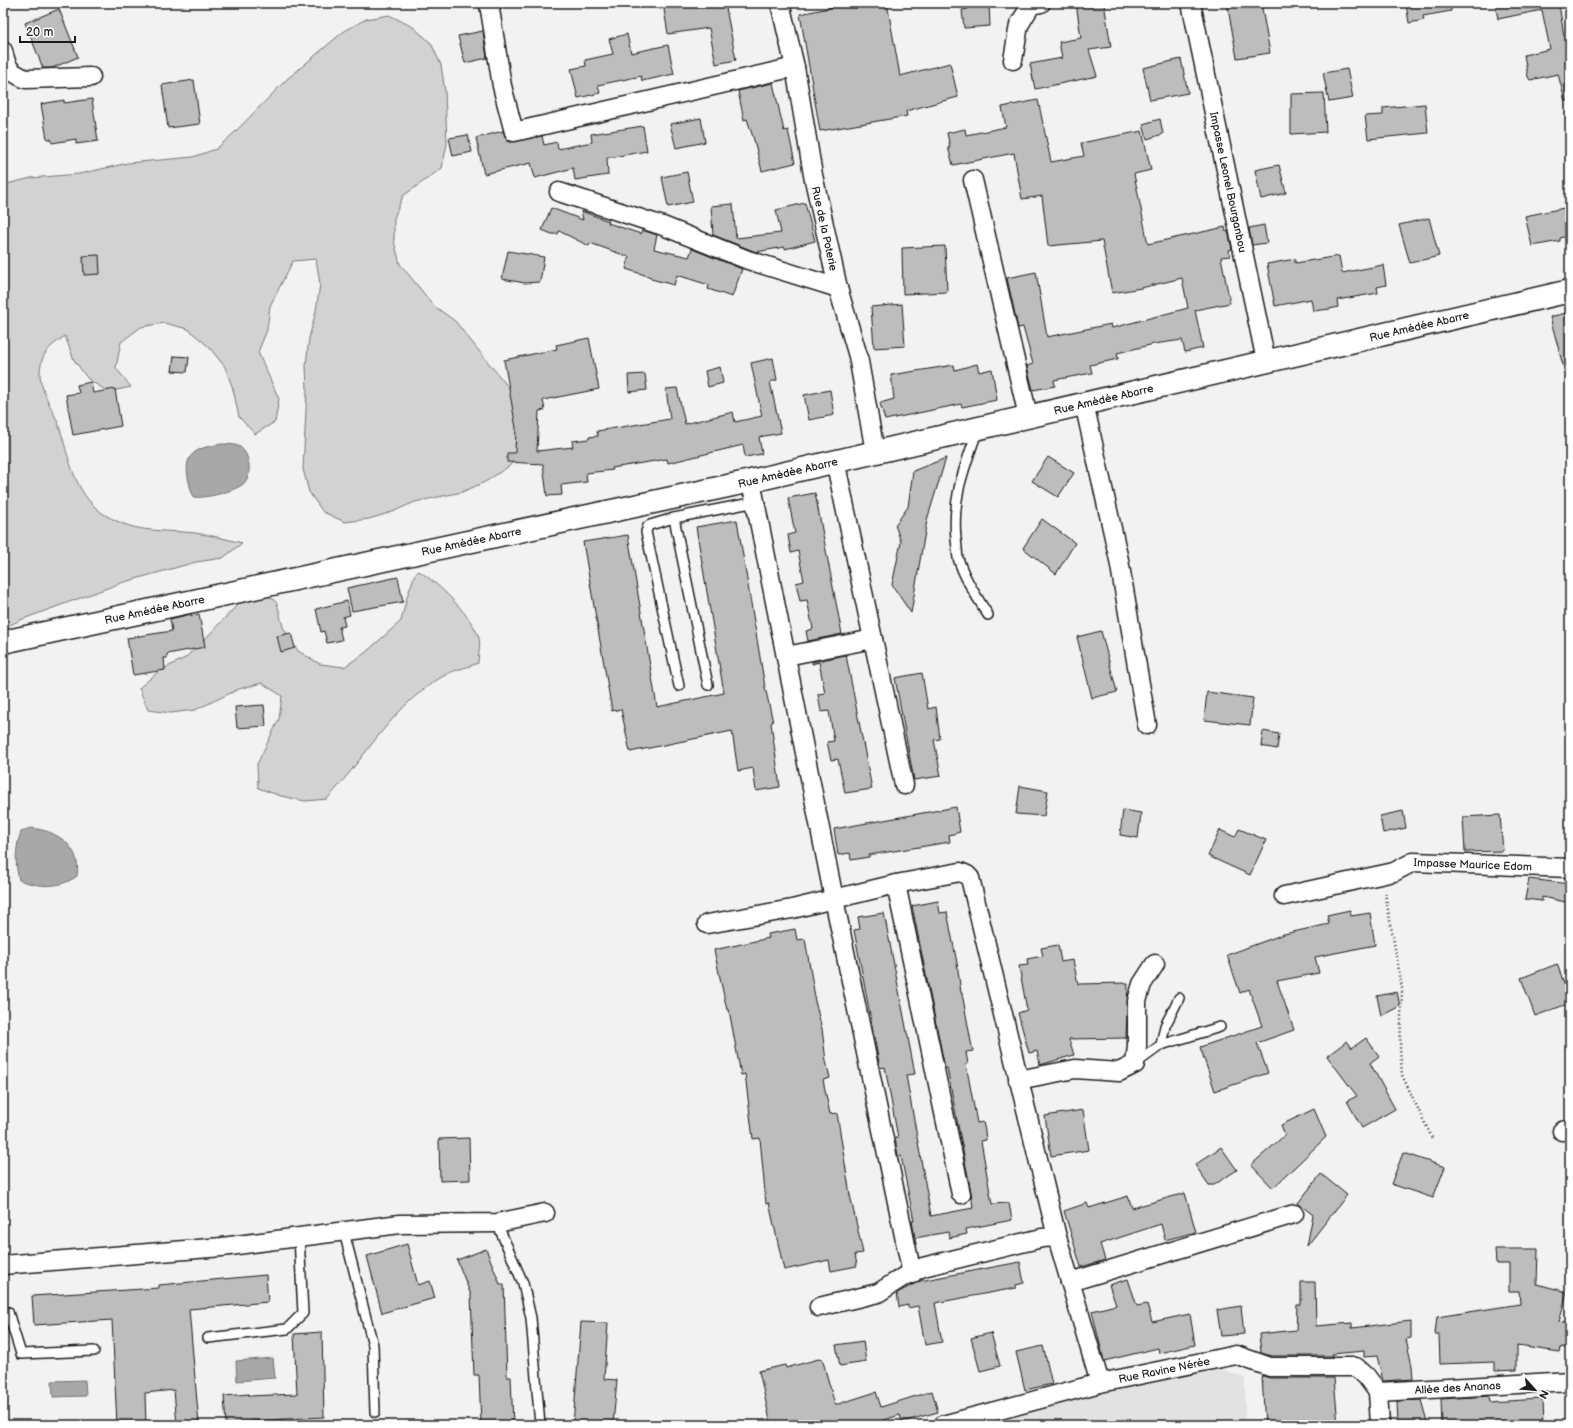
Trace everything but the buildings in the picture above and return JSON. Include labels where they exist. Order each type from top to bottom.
[{"type":"street","points":[[493,3],[489,5],[490,16],[502,86],[514,132],[795,67]]},
{"type":"street","name":"Rue de la Poterie","points":[[780,3],[795,67],[813,175],[838,288],[858,356],[875,452]]},
{"type":"street","points":[[1013,60],[1019,25],[1031,5],[1041,3]]},
{"type":"street","name":"Impasse Leonel Bourganbou","points":[[1191,3],[1266,361]]},
{"type":"street","points":[[3,51],[8,69],[16,75],[26,79],[91,77]]},
{"type":"street","points":[[972,180],[1028,416]]},
{"type":"street","points":[[559,192],[663,226],[748,260],[838,288]]},
{"type":"street","name":"Rue Amédée Abarre","points":[[3,642],[752,481],[835,460],[1570,291]]},
{"type":"street","points":[[1084,403],[1119,560],[1147,726]]},
{"type":"street","points":[[835,460],[904,785]]},
{"type":"street","points":[[752,481],[834,899],[912,1274]]},
{"type":"street","points":[[786,656],[873,639]]},
{"type":"street","name":"Impasse Maurice Edom","points":[[1284,896],[1394,872],[1413,862],[1570,868]]},
{"type":"street","points":[[707,924],[792,909],[896,884],[960,872],[970,878],[1057,1238],[1100,1383]]},
{"type":"street","points":[[896,884],[961,1194]]},
{"type":"street","points":[[1018,1080],[1075,1069],[1119,1072],[1135,1064],[1137,1046],[1137,1001],[1142,984],[1155,964]]},
{"type":"street","points":[[3,1265],[222,1247],[400,1224],[497,1223],[546,1213]]},
{"type":"street","points":[[1070,1282],[1294,1214]]},
{"type":"street","points":[[819,1307],[878,1293],[903,1277],[912,1274],[923,1267],[933,1264],[1042,1238],[1057,1238]]},
{"type":"street","name":"Rue Ravine Nérée","points":[[943,1425],[1100,1383],[1236,1355],[1270,1367],[1356,1367],[1366,1376],[1378,1392]]},
{"type":"street","name":"Allée des Ananas","points":[[1378,1392],[1570,1381]]},
{"type":"street","points":[[1378,1392],[1380,1425]]},
{"type":"lane","points":[[979,427],[965,465],[957,494],[954,521],[958,557],[970,585],[988,615]]},
{"type":"lane","points":[[679,686],[646,532],[648,526],[674,518],[756,502]]},
{"type":"lane","points":[[674,518],[708,685]]},
{"type":"lane","points":[[1161,1045],[1165,1026],[1179,998]]},
{"type":"lane","points":[[1135,1064],[1161,1045],[1220,1027]]},
{"type":"lane","points":[[497,1223],[523,1283],[530,1311],[540,1425]]},
{"type":"lane","points":[[344,1232],[373,1345],[375,1412]]},
{"type":"lane","points":[[208,1338],[288,1329],[303,1314],[300,1237]]},
{"type":"lane","points":[[3,1312],[8,1312],[21,1354],[94,1351]]},
{"type":"path","points":[[1381,875],[1402,987],[1400,1049],[1402,1075],[1432,1138]]},
{"type":"shaded area","points":[[389,15],[413,27],[431,43],[441,65],[445,91],[447,144],[442,168],[403,196],[394,218],[394,241],[400,264],[434,306],[455,321],[521,403],[530,447],[508,467],[485,482],[462,492],[415,502],[392,512],[369,519],[345,522],[323,512],[309,492],[303,469],[307,390],[306,365],[309,338],[316,311],[320,284],[316,259],[293,261],[270,306],[267,330],[258,352],[279,399],[275,422],[255,434],[239,417],[233,389],[225,367],[209,347],[188,329],[164,323],[141,327],[121,342],[116,368],[131,387],[108,392],[88,379],[74,360],[65,336],[45,354],[41,364],[40,378],[46,398],[58,423],[76,479],[81,490],[88,499],[103,514],[136,528],[201,534],[242,543],[223,558],[196,562],[121,583],[23,619],[3,628],[3,559],[7,512],[3,485],[3,185],[31,178],[79,174],[128,163],[193,157],[216,149],[234,133],[286,80],[343,32],[366,19]]},
{"type":"shaded area","points":[[222,444],[236,445],[243,450],[249,465],[246,480],[239,487],[227,492],[212,496],[193,497],[187,467],[189,460],[193,454],[199,450],[209,446]]},
{"type":"shaded area","points":[[419,571],[454,601],[475,629],[480,641],[478,663],[449,673],[412,699],[383,730],[327,799],[305,801],[281,796],[258,788],[257,764],[279,719],[282,696],[262,683],[239,689],[195,710],[171,713],[148,710],[139,688],[159,671],[185,658],[239,603],[260,587],[277,603],[283,627],[298,651],[320,664],[344,667],[365,653],[401,621],[415,574]]},
{"type":"shaded area","points":[[30,828],[49,832],[66,842],[76,857],[78,866],[77,876],[63,883],[49,886],[19,880],[16,862],[18,844],[21,832]]},
{"type":"shaded area","points":[[273,1358],[275,1378],[237,1381],[236,1361]]},
{"type":"shaded area","points":[[1214,1366],[1245,1378],[1245,1425],[975,1425]]},
{"type":"shaded area","points":[[85,1380],[86,1396],[53,1397],[52,1381]]}]
